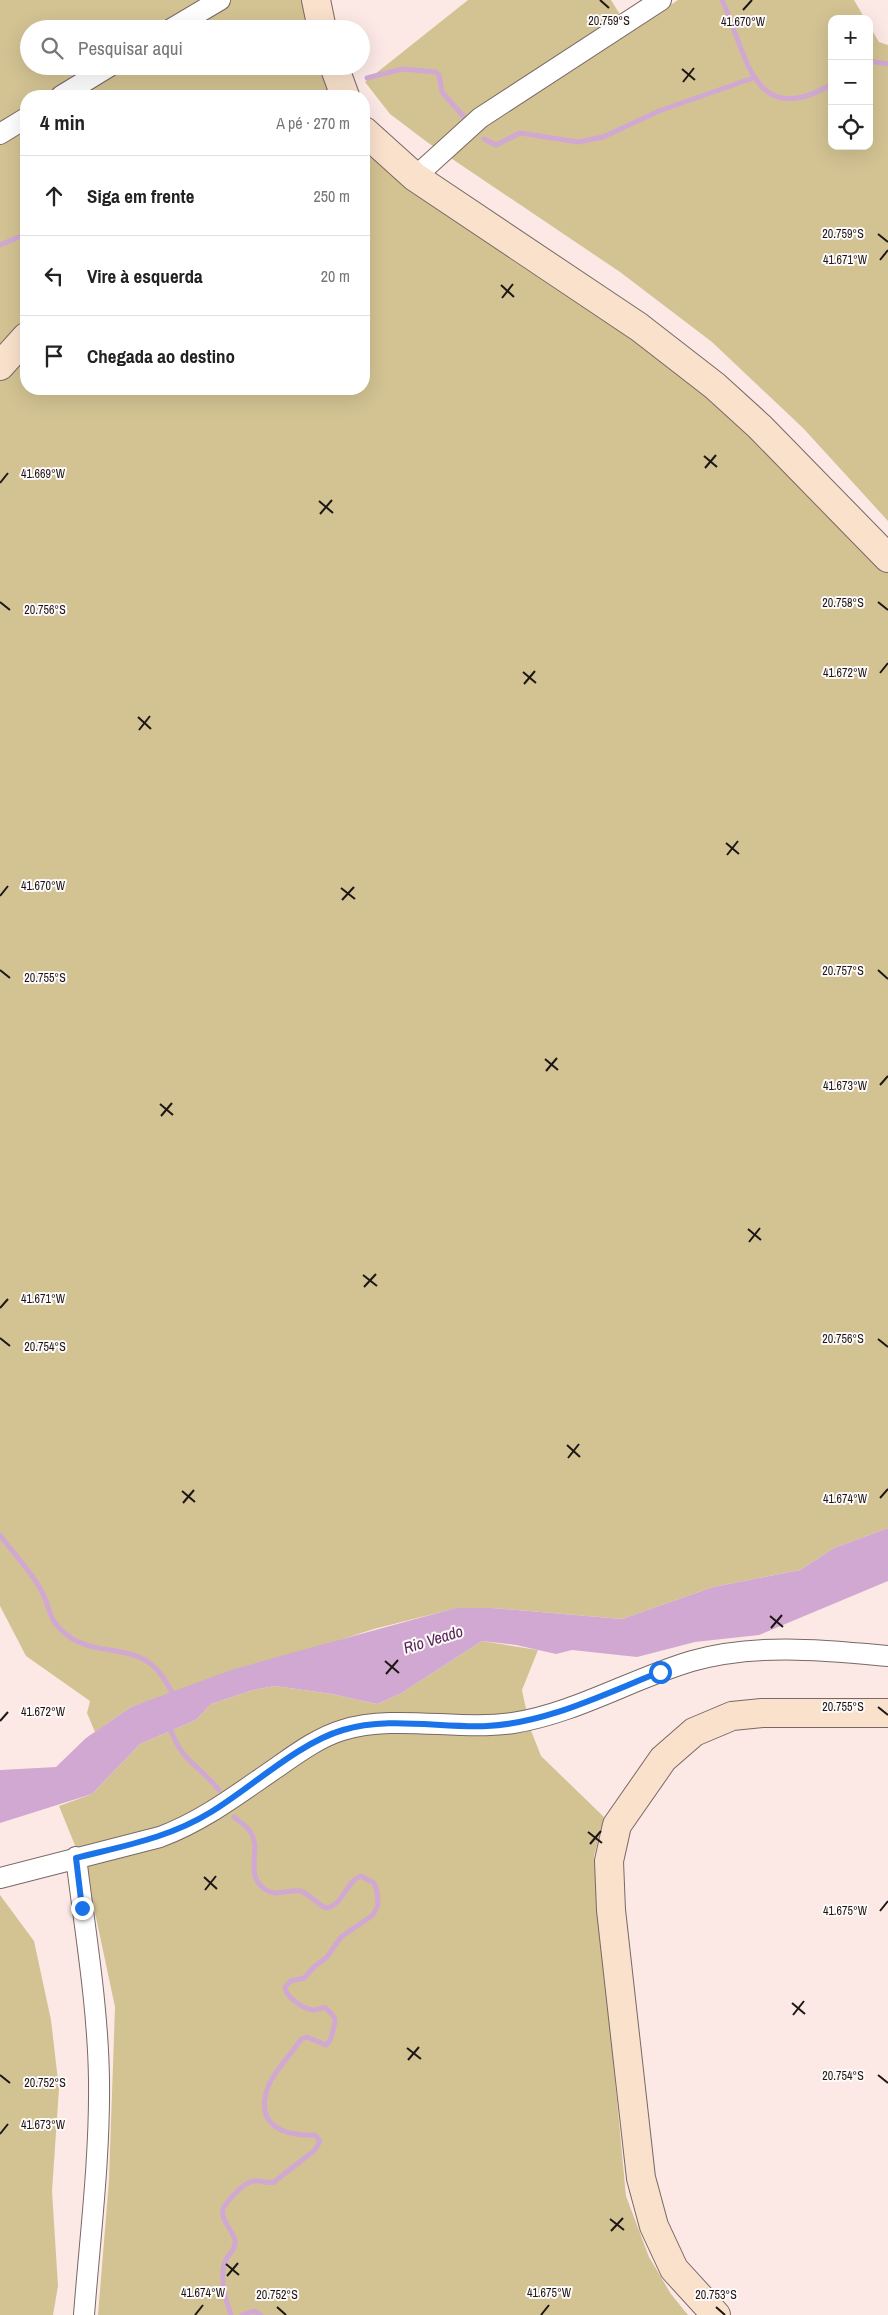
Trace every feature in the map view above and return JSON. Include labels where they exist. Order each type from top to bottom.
[{"type":"main road","points":[[316,0],[320,20]]},
{"type":"main road","points":[[337,75],[343,90]]},
{"type":"main road","points":[[370,138],[415,177],[639,327],[715,386],[760,427],[888,558]]},
{"type":"main road","points":[[0,366],[20,344]]},
{"type":"main road","points":[[716,2315],[674,2269],[654,2226],[641,2178],[626,2029],[611,1910],[609,1861],[618,1825],[663,1758],[694,1732],[732,1716],[762,1713],[888,1713]]},
{"type":"street","points":[[186,20],[220,0]]},
{"type":"street","points":[[415,177],[480,118],[661,0]]},
{"type":"street","points":[[71,90],[95,75]]},
{"type":"street","points":[[0,134],[20,122]]},
{"type":"street","points":[[0,1878],[160,1837],[182,1829],[223,1805],[301,1752],[344,1729],[386,1724],[487,1726],[539,1718],[693,1661],[738,1652],[816,1650],[888,1656]]},
{"type":"street","points":[[76,1858],[94,2006],[99,2080],[98,2126],[84,2315]]},
{"type":"shaded area","points":[[0,0],[310,0],[314,20],[20,20],[20,75],[336,75],[344,90],[20,90],[20,395],[370,395],[370,128],[400,156],[604,295],[888,562],[888,1528],[834,1548],[800,1570],[713,1587],[622,1619],[492,1608],[457,1608],[374,1629],[131,1707],[95,1732],[87,1713],[90,1701],[26,1656],[0,1606]]},
{"type":"shaded area","points":[[468,0],[611,0],[631,32],[678,0],[854,0],[863,15],[828,15],[828,150],[873,150],[873,32],[879,42],[888,45],[888,521],[803,428],[712,342],[620,272],[427,142],[390,114],[365,82]]},
{"type":"shaded area","points":[[482,1641],[538,1650],[522,1690],[530,1728],[541,1756],[604,1817],[594,1856],[626,2196],[649,2257],[671,2294],[688,2315],[98,2315],[109,2180],[115,2007],[87,1875],[59,1806],[92,1794],[140,1744],[196,1720],[211,1704],[253,1690],[275,1686],[332,1694],[377,1704],[400,1694]]},
{"type":"shaded area","points":[[0,1895],[34,1941],[51,2020],[59,2089],[52,2191],[58,2286],[53,2315],[0,2315]]},
{"type":"water","name":"Rio Veado","points":[[888,1528],[888,1581],[759,1635],[695,1642],[637,1657],[572,1650],[556,1654],[516,1645],[482,1641],[400,1694],[377,1704],[332,1694],[275,1686],[253,1690],[211,1704],[196,1720],[140,1744],[92,1794],[0,1823],[0,1770],[56,1767],[86,1738],[131,1707],[231,1670],[456,1608],[492,1608],[622,1619],[713,1587],[800,1570],[834,1548]]},
{"type":"waterway","points":[[722,0],[747,63],[756,80],[769,92],[785,99],[805,96],[828,86]]},
{"type":"waterway","points":[[873,62],[888,64]]},
{"type":"waterway","points":[[367,78],[402,69],[436,72],[439,75],[442,92],[465,118]]},
{"type":"waterway","points":[[484,139],[496,145],[520,133],[578,142],[603,137],[659,111],[753,78]]},
{"type":"waterway","points":[[328,90],[334,86]]},
{"type":"waterway","points":[[0,245],[20,237]]},
{"type":"waterway","points":[[0,1535],[37,1583],[52,1619],[60,1629],[77,1641],[88,1645],[122,1652],[143,1659],[159,1672],[174,1696]]},
{"type":"waterway","points":[[169,1725],[184,1755],[219,1790]]},
{"type":"waterway","points":[[231,2315],[224,2290],[223,2271],[235,2241],[223,2217],[223,2208],[237,2192],[250,2182],[274,2182],[315,2150],[320,2141],[315,2135],[283,2131],[269,2120],[265,2111],[265,2100],[270,2081],[301,2039],[307,2037],[326,2045],[330,2040],[335,2023],[333,2016],[326,2008],[314,2010],[301,2005],[288,1995],[285,1987],[291,1981],[304,1978],[327,1957],[341,1937],[373,1915],[378,1905],[377,1891],[374,1883],[361,1876],[351,1883],[337,1903],[326,1908],[300,1891],[274,1893],[266,1890],[259,1884],[256,1878],[254,1870],[255,1847],[251,1833],[234,1817]]},
{"type":"waterway","points":[[242,2315],[254,2311],[261,2315]]},
{"type":"route","points":[[82,1908],[76,1858],[160,1837],[182,1829],[229,1801],[292,1757],[331,1734],[344,1729],[386,1724],[487,1726],[514,1723],[539,1718],[570,1708],[660,1672]]}]
